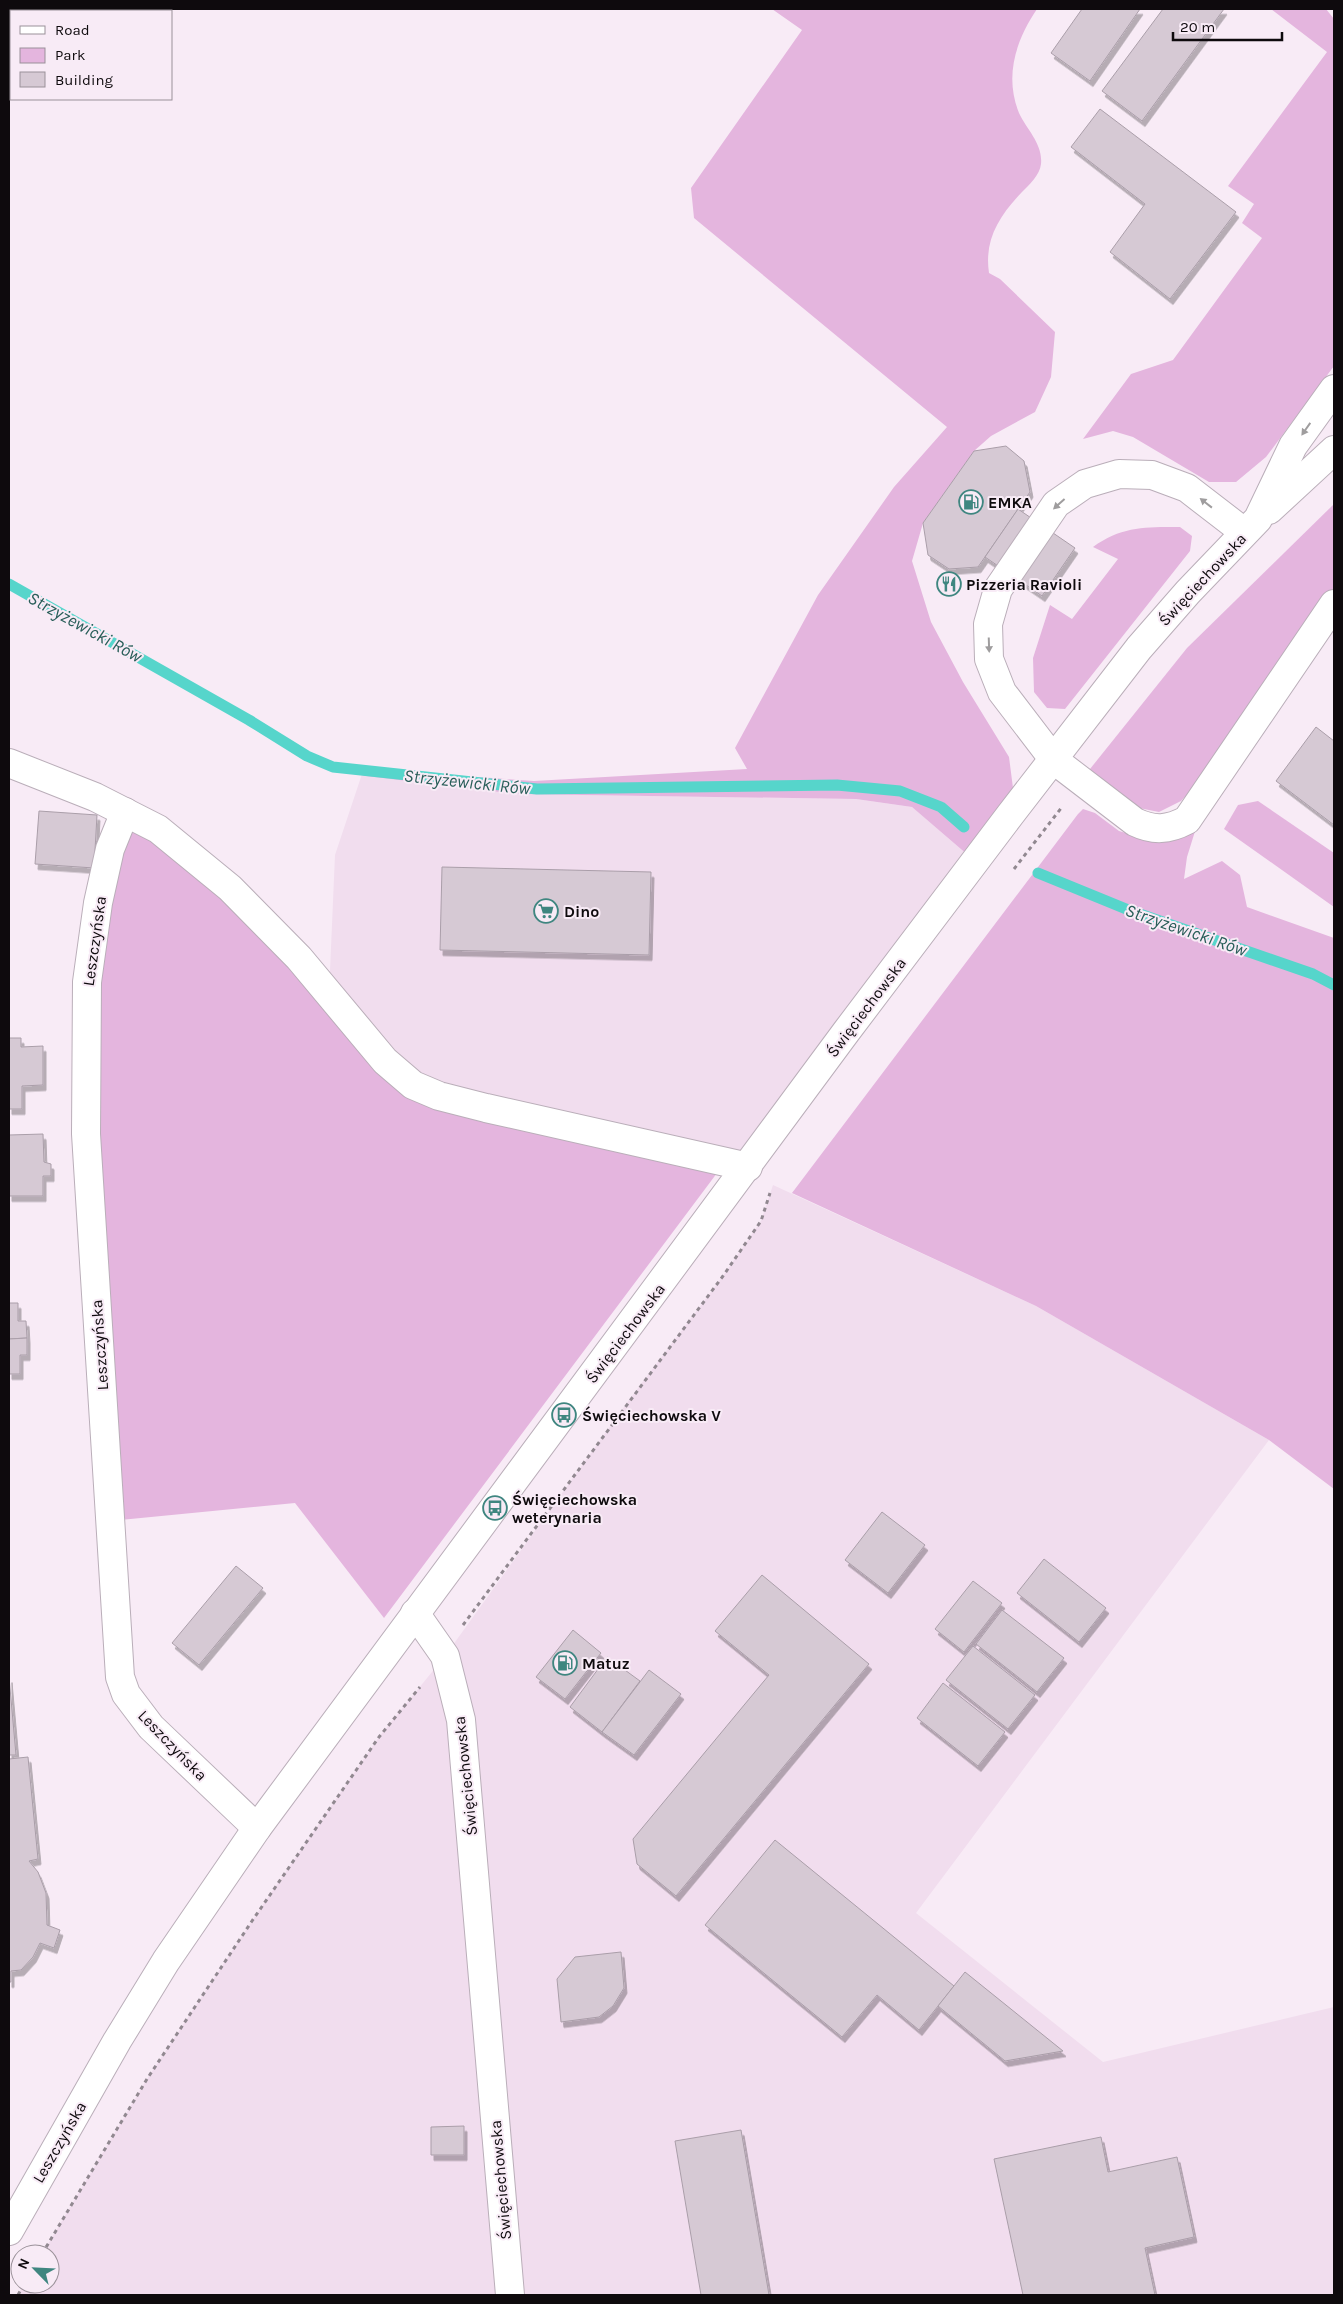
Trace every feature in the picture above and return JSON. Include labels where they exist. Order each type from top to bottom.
[{"type":"street","name":"Święciechowska","points":[[510,2295],[461,1720],[445,1656],[415,1613],[748,1167],[846,1032],[1139,648],[1188,592],[1251,526],[1294,446],[1334,389]]},
{"type":"street","points":[[1334,450],[1251,526],[1187,488],[1152,475],[1119,474],[1085,484],[1056,504],[998,589],[988,624],[989,659],[1002,692],[1054,760],[1135,822],[1147,828],[1161,829],[1174,827],[1187,820],[1334,604]]},
{"type":"street","points":[[9,763],[95,797],[158,829],[230,888],[299,958],[385,1061],[413,1086],[439,1096],[486,1108],[748,1167]]},
{"type":"street","name":"Leszczyńska","points":[[125,812],[110,849],[98,903],[87,982],[86,1134],[120,1677],[126,1694],[150,1727],[257,1828]]},
{"type":"street","name":"Leszczyńska","points":[[9,2231],[117,2041],[166,1961],[257,1828],[415,1613]]},
{"type":"path","points":[[1008,876],[1082,782]]},
{"type":"path","points":[[48,2244],[147,2079],[256,1914],[380,1737],[445,1656],[473,1609],[723,1276],[761,1221],[773,1185]]},
{"type":"shaded area","points":[[363,771],[517,794],[856,799],[912,807],[976,862],[748,1167],[439,1096],[323,985],[330,971],[335,855]]},
{"type":"shaded area","points":[[773,1185],[1036,1306],[1269,1440],[916,1913],[1103,2062],[1334,2007],[1334,2295],[18,2295],[60,2294],[60,2244],[48,2244],[147,2079],[262,1906],[379,1737],[445,1656],[629,1400],[723,1276],[761,1221]]},
{"type":"green space","points":[[772,9],[1037,9],[1018,46],[1014,59],[1013,86],[1019,113],[1040,150],[1041,164],[1034,180],[1000,219],[991,239],[988,261],[989,273],[1000,279],[1055,332],[1051,377],[1035,412],[991,436],[974,451],[923,523],[912,561],[931,622],[963,682],[1009,757],[1013,788],[1010,815],[976,862],[912,807],[856,799],[517,794],[366,776],[333,767],[534,781],[747,769],[735,748],[818,595],[894,487],[947,427],[694,218],[691,188],[802,30]]},
{"type":"green space","points":[[1271,9],[1326,9],[1334,19],[1334,366],[1266,457],[1236,482],[1209,482],[1133,437],[1113,431],[1083,439],[1131,374],[1173,360],[1262,238],[1242,223],[1254,204],[1228,186],[1327,52]]},
{"type":"green space","points":[[1334,504],[1334,604],[1210,770],[1181,801],[1159,812],[1139,808],[1094,775],[1090,769],[1187,648]]},
{"type":"green space","points":[[1180,527],[1192,536],[1190,551],[1065,709],[1047,708],[1034,692],[1033,658],[1050,605],[1072,619],[1118,559],[1093,547],[1104,540],[1124,531],[1135,529]]},
{"type":"green space","points":[[1258,801],[1334,853],[1334,907],[1224,829],[1238,805]]},
{"type":"green space","points":[[1083,809],[1095,813],[1119,831],[1146,839],[1201,812],[1187,857],[1184,879],[1222,861],[1240,875],[1247,907],[1334,938],[1334,1489],[1269,1440],[1036,1306],[792,1193]]},
{"type":"green space","points":[[125,812],[158,829],[413,1085],[726,1161],[384,1618],[295,1503],[110,1521],[87,982]]},
{"type":"building","points":[[1082,9],[1140,9],[1090,81],[1051,53]]},
{"type":"building","points":[[1163,9],[1224,9],[1142,121],[1102,91]]},
{"type":"building","points":[[1100,109],[1236,212],[1170,299],[1110,252],[1145,204],[1071,147]]},
{"type":"building","points":[[1006,446],[1024,461],[1030,492],[978,567],[949,569],[928,555],[923,523],[974,451]]},
{"type":"building","points":[[1018,509],[1075,548],[1042,596],[985,557]]},
{"type":"building","points":[[1316,727],[1334,741],[1334,825],[1276,781]]},
{"type":"building","points":[[39,811],[97,815],[94,868],[35,864]]},
{"type":"building","name":"Dino","points":[[442,867],[651,872],[649,955],[440,950]]},
{"type":"building","points":[[9,1038],[21,1038],[21,1047],[43,1046],[43,1085],[22,1086],[22,1109],[9,1109]]},
{"type":"building","points":[[43,1134],[44,1162],[51,1164],[51,1176],[43,1176],[43,1196],[9,1196],[9,1135]]},
{"type":"building","points":[[9,1303],[18,1303],[18,1321],[26,1321],[27,1338],[9,1339]]},
{"type":"building","points":[[27,1338],[27,1355],[20,1355],[20,1374],[9,1374],[9,1339]]},
{"type":"building","points":[[882,1512],[925,1545],[888,1593],[845,1560]]},
{"type":"building","points":[[1044,1559],[1106,1608],[1079,1642],[1017,1593]]},
{"type":"building","points":[[236,1566],[263,1588],[199,1665],[172,1643]]},
{"type":"building","points":[[762,1575],[869,1664],[676,1896],[637,1864],[633,1839],[769,1675],[715,1631]]},
{"type":"building","points":[[973,1581],[1002,1603],[964,1652],[935,1629]]},
{"type":"building","points":[[1002,1610],[1064,1658],[1037,1692],[976,1644]]},
{"type":"building","points":[[573,1630],[601,1653],[565,1699],[536,1677]]},
{"type":"building","points":[[973,1646],[1035,1695],[1008,1729],[946,1680]]},
{"type":"building","points":[[607,1657],[640,1681],[602,1732],[570,1707]]},
{"type":"building","points":[[649,1670],[681,1694],[634,1755],[602,1732]]},
{"type":"building","points":[[9,1677],[16,1755],[9,1755]]},
{"type":"building","points":[[943,1683],[1005,1732],[978,1766],[917,1718]]},
{"type":"building","points":[[28,1757],[38,1859],[29,1861],[38,1872],[46,1893],[47,1925],[60,1930],[54,1948],[40,1943],[33,1957],[21,1970],[11,1971],[11,1982],[9,1982],[9,1759]]},
{"type":"building","points":[[775,1840],[954,1986],[919,2030],[877,1995],[842,2037],[705,1925]]},
{"type":"building","points":[[621,1952],[624,1988],[613,2006],[599,2017],[561,2022],[557,1979],[575,1957]]},
{"type":"building","points":[[965,1972],[1063,2051],[1005,2061],[938,2006]]},
{"type":"building","points":[[464,2126],[464,2155],[431,2155],[431,2127]]},
{"type":"building","points":[[741,2130],[769,2295],[701,2295],[675,2141]]},
{"type":"building","points":[[1101,2137],[1108,2172],[1177,2157],[1194,2237],[1145,2248],[1155,2295],[1023,2295],[994,2159]]},
{"type":"waterway","name":"Strzyżewicki Rów","points":[[9,584],[249,720],[307,756],[333,767],[537,789],[837,785],[900,791],[941,807],[964,827]]},
{"type":"waterway","name":"Strzyżewicki Rów","points":[[1038,873],[1131,911],[1313,974],[1334,985]]},
{"type":"place","name":"EMKA","points":[[971,502]]},
{"type":"place","name":"Pizzeria Ravioli","points":[[949,584]]},
{"type":"place","name":"Dino","points":[[546,911]]},
{"type":"place","name":"Święciechowska V","points":[[564,1415]]},
{"type":"place","name":"Święciechowska weterynaria","points":[[495,1508]]},
{"type":"place","name":"Matuz","points":[[565,1663]]}]
